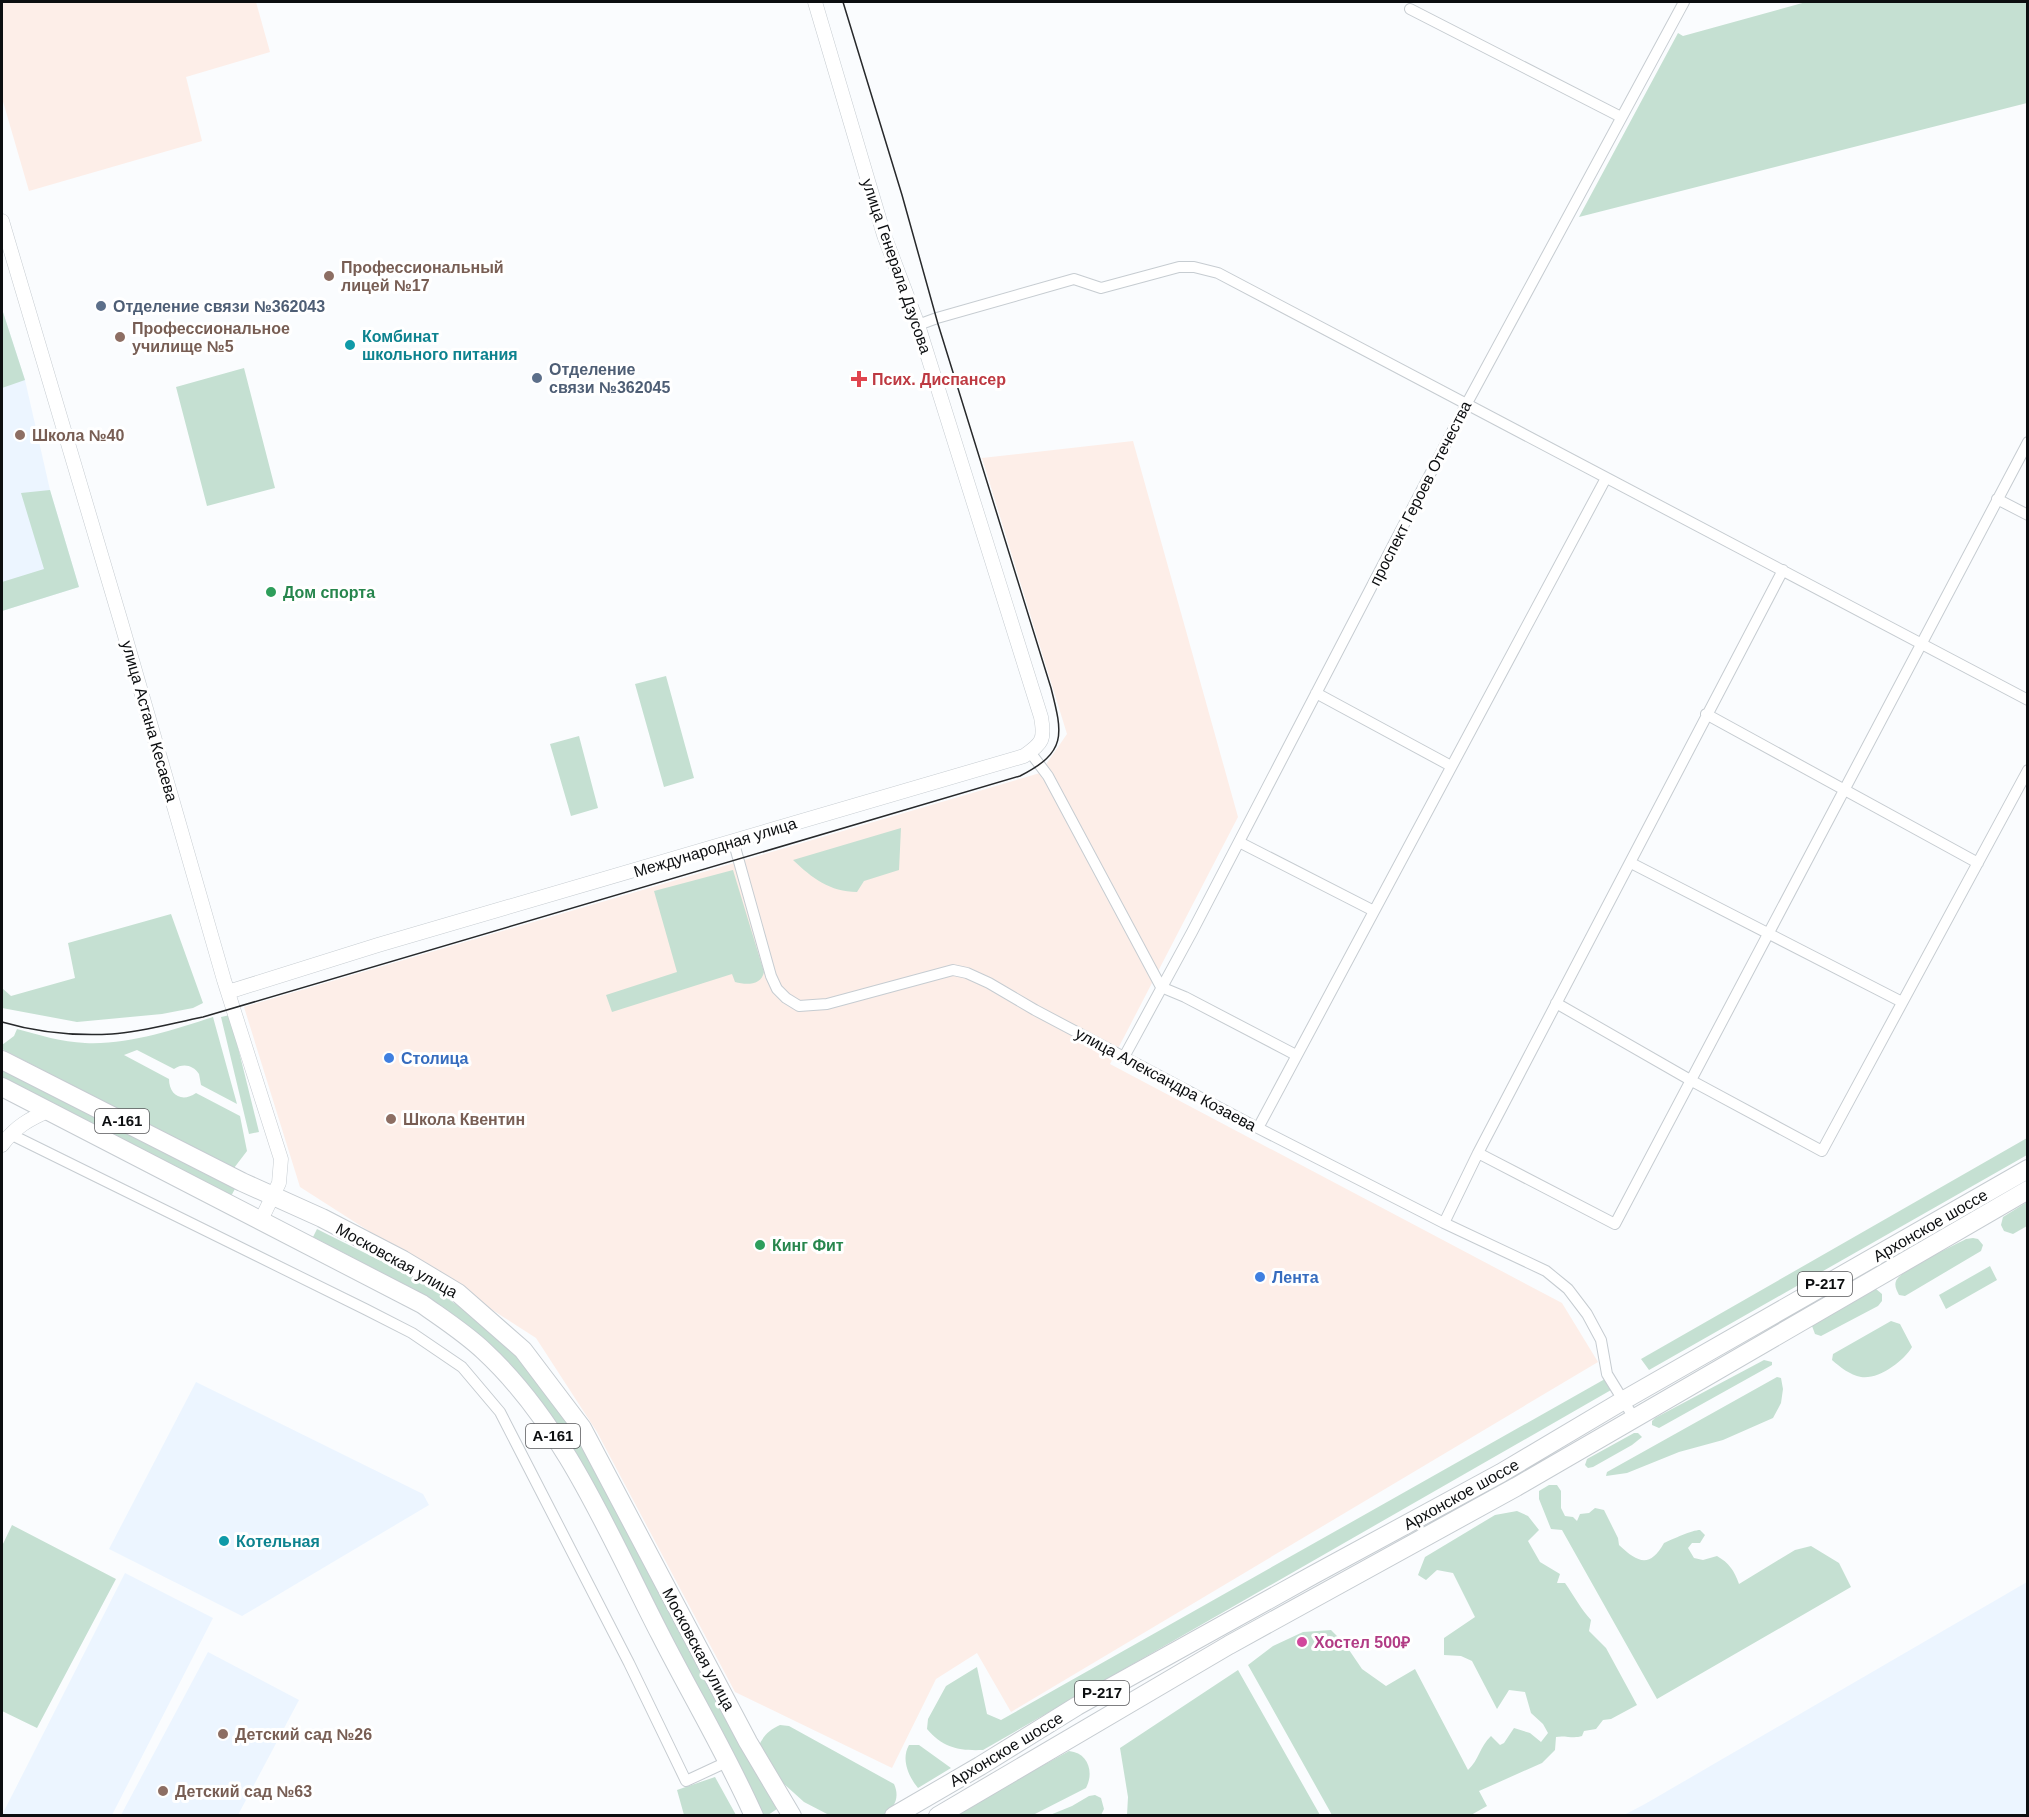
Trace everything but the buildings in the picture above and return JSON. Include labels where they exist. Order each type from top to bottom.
[{"type":"highway","name":"Московская улица","points":[[2,1060],[403,1260],[458,1293],[488,1317],[533,1361],[582,1428],[748,1742],[792,1815]]},
{"type":"highway","name":"Московская улица","points":[[2,1087],[422,1304],[484,1351],[533,1405],[569,1457],[681,1675],[729,1761],[754,1815]]},
{"type":"highway","name":"Архонское шоссе","points":[[894,1815],[980,1766],[1077,1706],[1501,1473],[2028,1169]]},
{"type":"highway","name":"Архонское шоссе","points":[[938,1815],[1229,1646],[1516,1487],[2028,1190]]},
{"type":"street","name":"улица Генерала Дзусова","points":[[814,2],[884,235],[918,325],[1041,717],[1043,735],[1040,744],[1030,752]]},
{"type":"street","name":"проспект Героев Отечества","points":[[1124,1057],[1239,842],[1466,405],[1684,2]]},
{"type":"street","points":[[1410,9],[1621,117]]},
{"type":"street","name":"улица Астана Кесаева","points":[[2,221],[228,992],[281,1159],[279,1183],[261,1220]]},
{"type":"street","points":[[918,325],[1074,279],[1101,288],[1179,267],[1194,267],[1218,273],[2028,700]]},
{"type":"street","points":[[1478,1153],[1615,1224],[2028,442]]},
{"type":"street","points":[[1257,1128],[1605,478]]},
{"type":"street","points":[[1996,499],[2028,515]]},
{"type":"street","points":[[1444,1223],[1478,1153],[1783,570]]},
{"type":"street","points":[[1316,693],[1451,766]]},
{"type":"street","points":[[1706,714],[1978,863]]},
{"type":"street","points":[[1030,752],[1048,776],[1161,987],[1185,997],[1296,1055]]},
{"type":"street","name":"Международная улица","points":[[228,992],[378,945],[632,873],[733,840],[922,787],[1024,756],[1030,752]]},
{"type":"street","points":[[1556,1003],[1692,1081],[1822,1151],[2028,770]]},
{"type":"street","name":"улица Александра Козаева","points":[[733,840],[771,976],[777,989],[786,998],[799,1006],[827,1004],[953,970],[967,973],[989,983],[1257,1128],[1444,1223],[1545,1271],[1569,1289],[1587,1314],[1601,1340],[1607,1374],[1634,1419]]},
{"type":"street","points":[[1239,842],[1374,911]]},
{"type":"street","points":[[1631,863],[1902,1002]]},
{"type":"street","points":[[50,1110],[25,1121],[6,1139],[364,1308],[412,1333],[462,1367],[500,1412],[686,1781],[729,1761]]},
{"type":"shaded area","points":[[2,2],[256,2],[270,52],[186,77],[202,141],[29,191],[2,98]]},
{"type":"shaded area","name":"Школа №40","points":[[2,309],[25,380],[50,490],[79,587],[2,611]]},
{"type":"shaded area","points":[[1133,441],[1238,817],[1110,1064],[1562,1303],[1598,1362],[1011,1712],[977,1653],[936,1679],[892,1768],[735,1692],[597,1432],[536,1338],[300,1187],[244,1007],[1040,773],[1067,734],[982,458]]},
{"type":"shaded area","points":[[196,1382],[423,1494],[429,1505],[242,1616],[109,1549]]},
{"type":"shaded area","points":[[125,1573],[213,1618],[112,1815],[2,1815]]},
{"type":"shaded area","points":[[2027,1582],[2027,1815],[1624,1815],[1645,1804]]},
{"type":"shaded area","name":"Детский сад №26","points":[[208,1652],[299,1700],[238,1815],[121,1815]]},
{"type":"green space","points":[[1806,2],[2027,2],[2027,103],[1579,217],[1678,33],[1683,36]]},
{"type":"green space","points":[[2,309],[25,380],[2,388]]},
{"type":"green space","points":[[244,368],[275,488],[207,506],[176,387]]},
{"type":"green space","points":[[50,490],[79,587],[2,611],[2,582],[44,569],[21,493]]},
{"type":"green space","points":[[666,676],[694,778],[664,787],[635,684]]},
{"type":"green space","points":[[579,736],[598,808],[571,816],[550,744]]},
{"type":"green space","points":[[901,828],[899,870],[864,881],[857,892],[838,890],[822,883],[793,860]]},
{"type":"green space","points":[[733,870],[764,972],[760,980],[748,984],[739,983],[735,982],[732,974],[612,1012],[606,995],[677,972],[654,891]]},
{"type":"green space","points":[[171,914],[203,1003],[193,1008],[162,1014],[77,1022],[2,1008],[2,988],[11,996],[75,978],[68,943]]},
{"type":"green space","points":[[230,1015],[259,1132],[249,1134],[221,1017]]},
{"type":"green space","points":[[213,1017],[237,1104],[201,1085],[199,1074],[191,1067],[181,1066],[174,1069],[137,1050],[124,1055],[169,1079],[171,1089],[177,1096],[186,1097],[196,1093],[240,1116],[247,1151],[234,1168],[2,1049],[2,1045],[14,1036],[17,1029],[68,1041],[118,1042],[150,1036]]},
{"type":"green space","points":[[2,1069],[236,1187],[230,1198],[2,1081]]},
{"type":"green space","points":[[2027,1138],[2027,1155],[1649,1370],[1641,1359]]},
{"type":"green space","points":[[2027,1202],[2027,1226],[2013,1234],[2004,1231],[2001,1225],[2003,1217]]},
{"type":"green space","points":[[317,1229],[436,1291],[458,1306],[499,1338],[543,1388],[563,1415],[598,1473],[777,1809],[768,1815],[760,1815],[506,1361],[457,1317],[413,1289],[313,1237]]},
{"type":"green space","points":[[1966,1239],[1978,1239],[1983,1245],[1981,1251],[1905,1296],[1899,1295],[1896,1281],[1900,1276],[1928,1258]]},
{"type":"green space","points":[[1990,1266],[1997,1280],[1946,1309],[1939,1295]]},
{"type":"green space","points":[[1870,1289],[1876,1289],[1882,1294],[1882,1301],[1878,1306],[1821,1336],[1815,1334],[1812,1326],[1817,1319]]},
{"type":"green space","points":[[1891,1321],[1900,1324],[1912,1347],[1890,1368],[1875,1376],[1861,1377],[1849,1373],[1832,1360],[1833,1354]]},
{"type":"green space","points":[[1764,1360],[1772,1362],[1772,1365],[1659,1428],[1652,1425],[1655,1418]]},
{"type":"green space","points":[[1612,1375],[1618,1386],[983,1750],[952,1747],[939,1740],[927,1729],[928,1719],[946,1686],[977,1667],[987,1714],[1001,1720]]},
{"type":"green space","points":[[1777,1377],[1781,1378],[1783,1389],[1781,1403],[1773,1418],[1723,1440],[1679,1452],[1627,1473],[1606,1476],[1607,1472]]},
{"type":"green space","points":[[1634,1433],[1642,1437],[1632,1445],[1593,1467],[1588,1468],[1585,1465],[1587,1459]]},
{"type":"green space","points":[[1549,1485],[1557,1485],[1561,1491],[1561,1508],[1565,1516],[1573,1517],[1577,1521],[1580,1514],[1589,1513],[1595,1508],[1604,1510],[1618,1538],[1619,1545],[1638,1559],[1649,1559],[1659,1551],[1664,1543],[1700,1530],[1705,1535],[1700,1543],[1692,1543],[1688,1548],[1694,1558],[1703,1560],[1717,1556],[1731,1567],[1739,1584],[1795,1550],[1811,1546],[1839,1563],[1851,1587],[1657,1699],[1562,1530],[1551,1529],[1539,1499],[1539,1491]]},
{"type":"green space","points":[[1517,1511],[1528,1516],[1539,1530],[1528,1541],[1540,1562],[1560,1574],[1557,1583],[1565,1583],[1591,1620],[1589,1631],[1606,1648],[1637,1705],[1611,1719],[1603,1720],[1596,1729],[1584,1731],[1582,1736],[1556,1737],[1555,1750],[1542,1763],[1479,1791],[1487,1806],[1471,1815],[1332,1815],[1248,1665],[1273,1646],[1303,1632],[1331,1630],[1345,1644],[1362,1669],[1386,1686],[1415,1669],[1468,1770],[1491,1736],[1500,1745],[1504,1743],[1514,1728],[1530,1733],[1541,1742],[1548,1733],[1543,1724],[1531,1713],[1525,1692],[1509,1690],[1497,1709],[1472,1661],[1461,1656],[1444,1655],[1444,1638],[1475,1617],[1453,1573],[1437,1570],[1426,1580],[1418,1575],[1425,1557],[1495,1515]]},
{"type":"green space","points":[[12,1525],[116,1579],[37,1728],[2,1711],[2,1546]]},
{"type":"green space","points":[[1238,1670],[1320,1815],[1127,1815],[1128,1797],[1120,1748]]},
{"type":"green space","points":[[780,1725],[789,1726],[894,1784],[896,1798],[891,1809],[883,1815],[829,1815],[804,1802],[773,1774],[758,1747],[767,1733]]},
{"type":"green space","points":[[909,1745],[919,1745],[951,1768],[918,1788],[907,1767],[906,1756]]},
{"type":"green space","points":[[1069,1751],[1081,1756],[1088,1765],[1090,1776],[1086,1788],[1033,1815],[951,1816]]},
{"type":"green space","points":[[715,1777],[736,1815],[684,1815],[677,1790]]},
{"type":"green space","points":[[1095,1795],[1101,1798],[1104,1809],[1101,1815],[1050,1815],[1089,1796]]},
{"type":"tram line","points":[[2,1022],[42,1031],[112,1034],[203,1017],[1020,776],[1046,759],[1054,750],[1059,730],[1051,688],[938,324],[902,195],[843,2]]},
{"type":"place","name":"Профессиональный лицей №17","points":[[329,276]]},
{"type":"place","name":"Отделение связи №362043","points":[[101,306]]},
{"type":"place","name":"Профессиональное училище №5","points":[[120,337]]},
{"type":"place","name":"Комбинат школьного питания","points":[[350,345]]},
{"type":"place","name":"Отделение связи №362045","points":[[537,378]]},
{"type":"place","name":"Псих. Диспансер","points":[[859,379]]},
{"type":"place","name":"Школа №40","points":[[20,435]]},
{"type":"place","name":"Дом спорта","points":[[271,592]]},
{"type":"place","name":"Столица","points":[[389,1058]]},
{"type":"place","name":"Школа Квентин","points":[[391,1119]]},
{"type":"place","name":"Кинг Фит","points":[[760,1245]]},
{"type":"place","name":"Лента","points":[[1260,1277]]},
{"type":"place","name":"Котельная","points":[[224,1541]]},
{"type":"place","name":"Хостел 500₽","points":[[1302,1642]]},
{"type":"place","name":"Детский сад №26","points":[[223,1734]]},
{"type":"place","name":"Детский сад №63","points":[[163,1791]]}]
